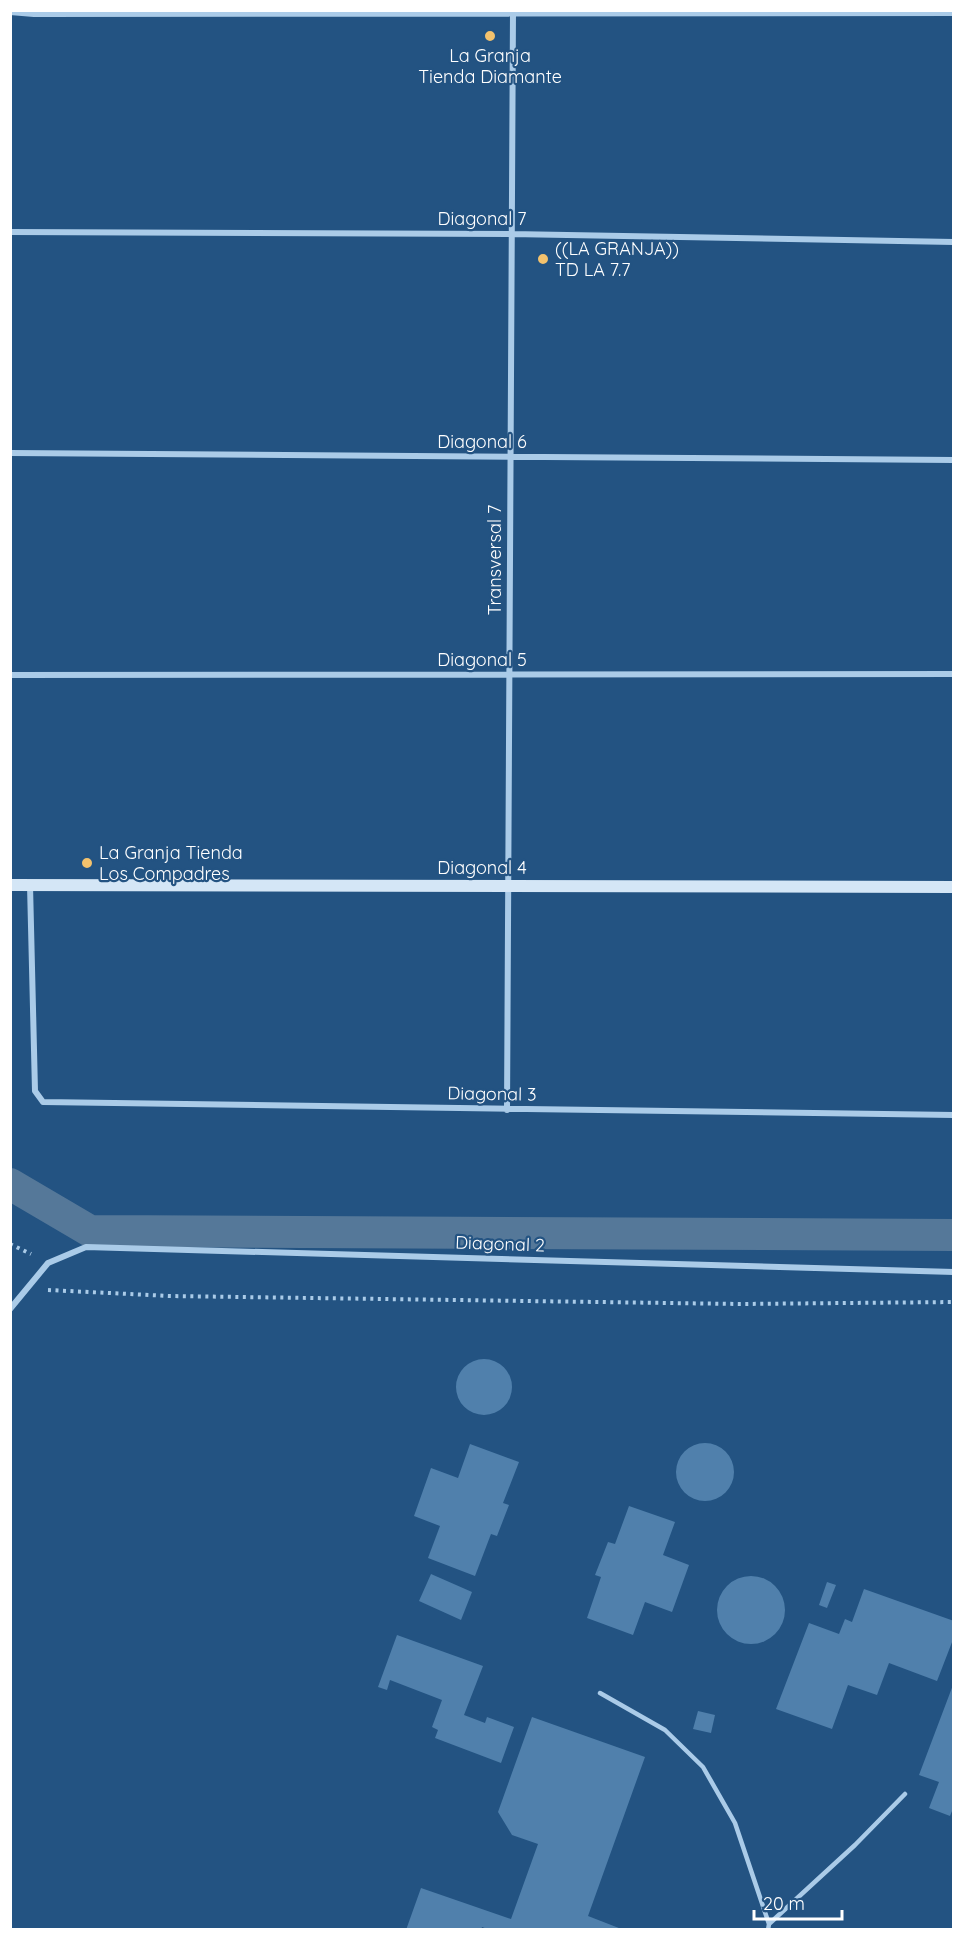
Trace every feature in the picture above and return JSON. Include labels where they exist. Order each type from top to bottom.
[{"type":"street","points":[[10,12],[954,13]]},
{"type":"street","name":"Transversal 7","points":[[507,1110],[513,13]]},
{"type":"street","name":"Diagonal 7","points":[[10,232],[511,234],[954,242]]},
{"type":"street","name":"Diagonal 6","points":[[10,453],[954,460]]},
{"type":"street","name":"Diagonal 5","points":[[10,675],[954,674]]},
{"type":"street","name":"Diagonal 4","points":[[10,885],[954,887]]},
{"type":"street","name":"Diagonal 3","points":[[30,885],[34,1091],[43,1102],[507,1110],[954,1114]]},
{"type":"street","name":"Diagonal 2","points":[[48,1263],[86,1247],[954,1272]]},
{"type":"street","points":[[10,1309],[48,1263]]},
{"type":"lane","points":[[600,1693],[665,1730],[704,1767],[735,1823],[769,1927],[905,1794]]},
{"type":"path","points":[[10,1244],[48,1263]]},
{"type":"path","points":[[27,1288],[169,1296],[740,1304],[954,1302]]},
{"type":"building","points":[[484,1359],[495,1361],[504,1367],[510,1376],[512,1387],[510,1398],[504,1407],[495,1413],[484,1415],[473,1413],[464,1407],[458,1398],[456,1387],[458,1376],[464,1367],[473,1361]]},
{"type":"building","points":[[705,1443],[721,1448],[729,1456],[734,1472],[729,1488],[721,1496],[705,1501],[689,1496],[681,1488],[676,1472],[681,1456],[689,1448]]},
{"type":"building","points":[[470,1444],[519,1462],[503,1503],[509,1505],[497,1536],[491,1534],[475,1576],[428,1558],[440,1526],[414,1516],[431,1468],[458,1478]]},
{"type":"building","points":[[629,1506],[675,1522],[663,1555],[689,1565],[672,1612],[645,1602],[633,1635],[587,1618],[601,1577],[595,1575],[608,1542],[615,1544]]},
{"type":"building","points":[[431,1574],[472,1592],[461,1620],[419,1601]]},
{"type":"building","points":[[751,1576],[764,1579],[775,1586],[782,1597],[785,1610],[782,1623],[775,1634],[764,1641],[751,1644],[738,1641],[727,1634],[720,1623],[717,1610],[720,1597],[727,1586],[738,1579]]},
{"type":"building","points":[[827,1582],[836,1585],[827,1608],[819,1605]]},
{"type":"building","points":[[864,1589],[954,1621],[954,1637],[937,1681],[889,1663],[877,1695],[848,1685],[832,1729],[776,1709],[809,1623],[839,1634],[845,1619],[852,1622]]},
{"type":"building","points":[[397,1635],[483,1666],[464,1715],[485,1723],[487,1717],[514,1727],[501,1763],[435,1738],[438,1730],[432,1727],[442,1700],[390,1680],[387,1690],[378,1687]]},
{"type":"building","points":[[953,1685],[954,1806],[950,1816],[929,1808],[939,1782],[919,1775]]},
{"type":"building","points":[[698,1711],[715,1715],[711,1733],[693,1729]]},
{"type":"building","points":[[532,1717],[645,1757],[588,1916],[624,1930],[490,1930],[482,1927],[481,1930],[406,1930],[421,1888],[511,1919],[538,1844],[512,1835],[498,1812]]},
{"type":"waterway","points":[[10,1184],[90,1231],[954,1235]]},
{"type":"place","name":"La Granja Tienda Diamante","points":[[490,36]]},
{"type":"place","name":"((LA GRANJA)) TD LA 7.7","points":[[543,259]]},
{"type":"place","name":"La Granja Tienda Los Compadres","points":[[87,863]]}]
